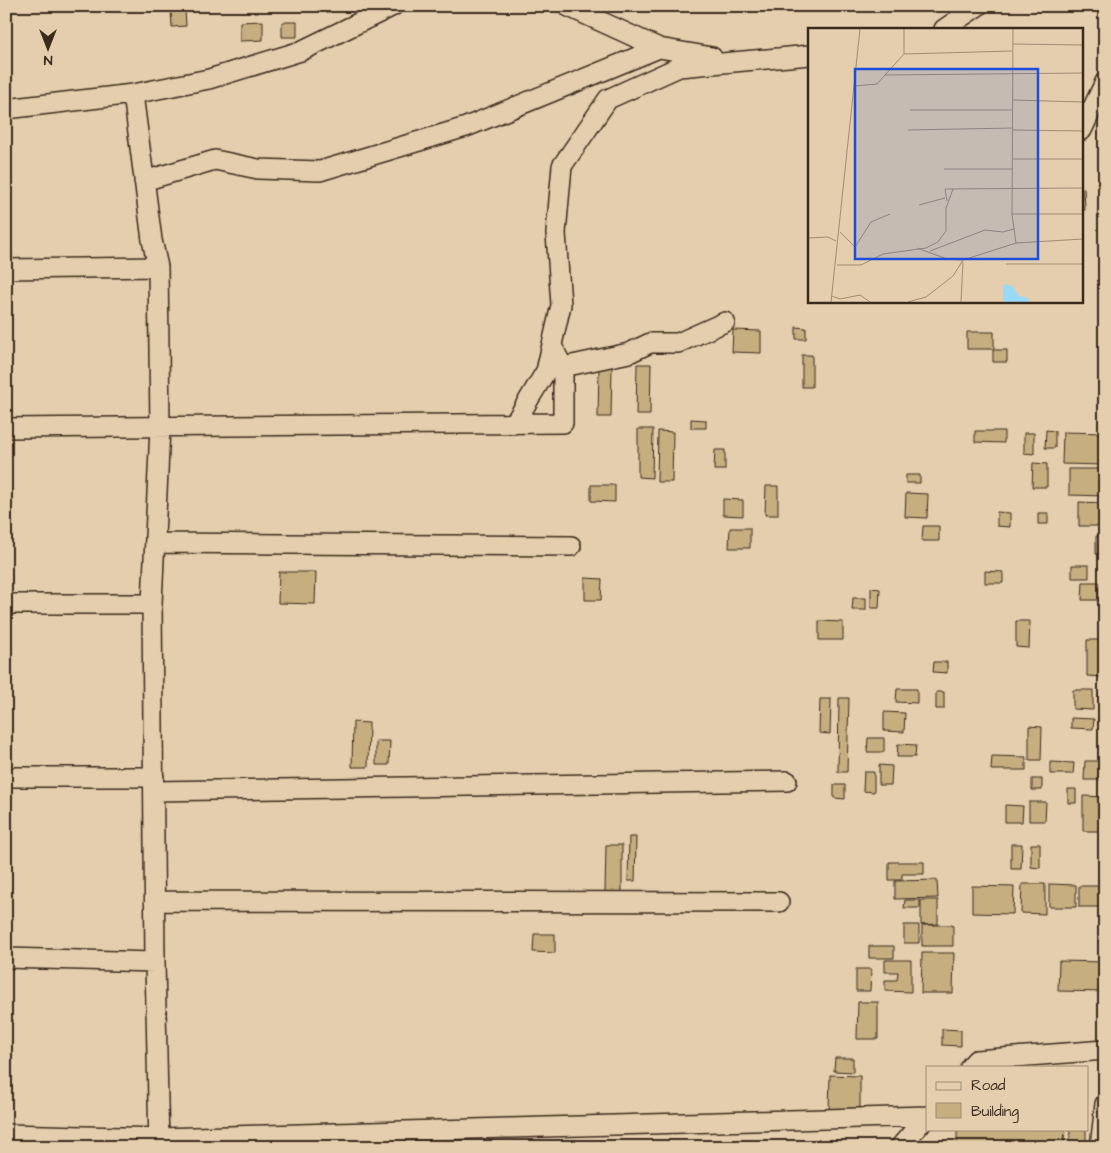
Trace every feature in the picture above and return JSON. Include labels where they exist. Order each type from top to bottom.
[{"type":"street","points":[[6,109],[133,94],[209,79],[302,51],[393,6]]},
{"type":"street","points":[[567,6],[658,48],[738,61]]},
{"type":"street","points":[[945,28],[978,6]]},
{"type":"street","points":[[144,181],[215,160],[258,169],[320,171],[466,127],[658,48]]},
{"type":"street","points":[[514,424],[546,371],[561,305],[556,233],[562,166],[608,100],[679,67],[808,55]]},
{"type":"street","points":[[1084,126],[1105,82]]},
{"type":"street","points":[[133,94],[152,240],[158,267],[160,427],[152,604],[159,1143]]},
{"type":"street","points":[[6,269],[158,267]]},
{"type":"street","points":[[563,367],[629,353],[650,343],[678,343],[725,322]]},
{"type":"street","points":[[6,428],[562,423],[563,367],[552,346]]},
{"type":"street","points":[[155,543],[571,546]]},
{"type":"street","points":[[6,604],[152,604]]},
{"type":"street","points":[[6,777],[154,784],[787,781]]},
{"type":"street","points":[[155,902],[779,902]]},
{"type":"street","points":[[6,958],[156,962]]},
{"type":"street","points":[[971,1066],[976,1060],[1105,1050]]},
{"type":"street","points":[[1100,1147],[1105,1104]]},
{"type":"street","points":[[6,1134],[159,1143],[926,1116]]},
{"type":"street","points":[[900,1147],[926,1117]]},
{"type":"building","points":[[185,10],[186,26],[172,27],[171,11]]},
{"type":"building","points":[[263,21],[263,40],[240,41],[240,22]]},
{"type":"building","points":[[282,22],[297,22],[297,37],[282,37]]},
{"type":"building","points":[[796,327],[806,328],[806,339],[796,339]]},
{"type":"building","points":[[733,330],[761,331],[761,353],[732,352]]},
{"type":"building","points":[[967,332],[994,332],[994,349],[967,349]]},
{"type":"building","points":[[993,350],[1007,350],[1007,362],[993,362]]},
{"type":"building","points":[[802,355],[812,355],[812,387],[802,387]]},
{"type":"building","points":[[637,364],[651,364],[650,415],[636,415]]},
{"type":"building","points":[[599,367],[612,367],[611,417],[598,417]]},
{"type":"building","points":[[691,419],[706,420],[706,428],[691,428]]},
{"type":"building","points":[[638,429],[653,429],[652,478],[638,477]]},
{"type":"building","points":[[1046,430],[1055,431],[1055,448],[1045,448]]},
{"type":"building","points":[[658,431],[673,432],[672,482],[657,482]]},
{"type":"building","points":[[975,431],[1004,431],[1004,443],[975,442]]},
{"type":"building","points":[[1063,432],[1105,433],[1105,465],[1062,464]]},
{"type":"building","points":[[1024,433],[1034,433],[1034,454],[1024,453]]},
{"type":"building","points":[[715,450],[725,450],[725,470],[714,470]]},
{"type":"building","points":[[1033,463],[1047,464],[1047,487],[1032,487]]},
{"type":"building","points":[[1069,469],[1105,469],[1105,496],[1069,495]]},
{"type":"building","points":[[906,475],[920,475],[920,483],[906,483]]},
{"type":"building","points":[[591,485],[615,485],[615,502],[591,501]]},
{"type":"building","points":[[766,486],[778,486],[778,515],[765,515]]},
{"type":"building","points":[[906,493],[928,494],[927,518],[905,517]]},
{"type":"building","points":[[723,499],[743,500],[743,516],[723,515]]},
{"type":"building","points":[[1079,502],[1105,503],[1105,526],[1079,526]]},
{"type":"building","points":[[997,512],[1010,513],[1010,527],[997,526]]},
{"type":"building","points":[[1038,513],[1048,513],[1048,524],[1038,524]]},
{"type":"building","points":[[923,526],[939,526],[939,541],[922,541]]},
{"type":"building","points":[[730,528],[750,528],[750,548],[729,548]]},
{"type":"building","points":[[1096,536],[1105,536],[1105,555],[1096,554]]},
{"type":"building","points":[[1072,565],[1089,565],[1089,578],[1072,578]]},
{"type":"building","points":[[985,571],[1003,572],[1003,583],[985,583]]},
{"type":"building","points":[[279,572],[316,572],[315,604],[278,603]]},
{"type":"building","points":[[585,578],[602,579],[601,600],[585,600]]},
{"type":"building","points":[[1083,582],[1099,582],[1099,600],[1082,600]]},
{"type":"building","points":[[871,588],[880,589],[879,608],[871,608]]},
{"type":"building","points":[[853,598],[866,598],[866,610],[852,610]]},
{"type":"building","points":[[819,621],[843,622],[843,640],[819,640]]},
{"type":"building","points":[[1016,621],[1030,621],[1029,648],[1016,647]]},
{"type":"building","points":[[1087,640],[1105,640],[1105,677],[1087,676]]},
{"type":"building","points":[[934,662],[947,662],[947,673],[933,672]]},
{"type":"building","points":[[897,689],[917,689],[917,703],[896,702]]},
{"type":"building","points":[[1073,690],[1093,690],[1093,710],[1073,709]]},
{"type":"building","points":[[936,692],[944,692],[944,709],[936,709]]},
{"type":"building","points":[[839,698],[849,698],[847,772],[838,772]]},
{"type":"building","points":[[820,699],[831,699],[830,734],[819,733]]},
{"type":"building","points":[[884,712],[905,713],[904,732],[884,731]]},
{"type":"building","points":[[1071,718],[1094,719],[1093,729],[1071,728]]},
{"type":"building","points":[[353,722],[369,723],[368,767],[352,767]]},
{"type":"building","points":[[1029,726],[1042,727],[1041,760],[1029,760]]},
{"type":"building","points":[[868,738],[884,738],[884,752],[867,752]]},
{"type":"building","points":[[376,741],[390,741],[389,765],[376,765]]},
{"type":"building","points":[[898,744],[916,745],[915,757],[897,757]]},
{"type":"building","points":[[992,756],[1026,757],[1026,770],[991,770]]},
{"type":"building","points":[[1085,761],[1102,761],[1102,780],[1084,780]]},
{"type":"building","points":[[1050,762],[1074,763],[1073,774],[1050,774]]},
{"type":"building","points":[[879,765],[892,766],[891,785],[879,785]]},
{"type":"building","points":[[864,772],[874,772],[874,792],[863,791]]},
{"type":"building","points":[[1032,779],[1042,779],[1042,790],[1032,790]]},
{"type":"building","points":[[834,785],[845,785],[845,799],[834,798]]},
{"type":"building","points":[[1068,789],[1076,789],[1076,803],[1068,803]]},
{"type":"building","points":[[1083,796],[1105,797],[1105,831],[1083,831]]},
{"type":"building","points":[[1029,802],[1046,802],[1045,821],[1029,821]]},
{"type":"building","points":[[1005,805],[1023,806],[1022,822],[1005,822]]},
{"type":"building","points":[[629,837],[636,837],[635,881],[628,881]]},
{"type":"building","points":[[1011,844],[1022,844],[1021,869],[1011,869]]},
{"type":"building","points":[[1031,844],[1040,844],[1040,868],[1031,867]]},
{"type":"building","points":[[606,845],[622,845],[622,893],[605,892]]},
{"type":"building","points":[[889,862],[924,862],[924,874],[902,874],[902,880],[889,880]]},
{"type":"building","points":[[937,880],[938,898],[895,899],[895,881]]},
{"type":"building","points":[[1022,884],[1045,884],[1045,914],[1021,913]]},
{"type":"building","points":[[1049,884],[1076,885],[1076,907],[1049,907]]},
{"type":"building","points":[[972,886],[1014,887],[1013,914],[972,913]]},
{"type":"building","points":[[1079,886],[1105,886],[1105,907],[1079,907]]},
{"type":"building","points":[[905,900],[920,900],[920,908],[904,908]]},
{"type":"building","points":[[921,900],[938,900],[938,924],[921,925]]},
{"type":"building","points":[[904,925],[919,925],[919,943],[904,943]]},
{"type":"building","points":[[922,925],[953,925],[953,946],[922,946]]},
{"type":"building","points":[[534,934],[555,934],[555,953],[533,952]]},
{"type":"building","points":[[869,946],[894,946],[894,958],[869,958]]},
{"type":"building","points":[[922,953],[954,953],[953,993],[921,993]]},
{"type":"building","points":[[885,960],[911,960],[911,992],[885,991],[885,980],[897,980],[898,972],[885,972]]},
{"type":"building","points":[[1059,961],[1105,962],[1105,992],[1058,991]]},
{"type":"building","points":[[856,969],[871,969],[870,991],[856,991]]},
{"type":"building","points":[[858,1002],[878,1002],[878,1039],[857,1039]]},
{"type":"building","points":[[942,1029],[961,1030],[961,1046],[942,1045]]},
{"type":"building","points":[[835,1058],[853,1058],[853,1072],[834,1071]]},
{"type":"building","points":[[830,1075],[860,1076],[860,1112],[829,1111]]},
{"type":"building","points":[[957,1130],[1065,1130],[1064,1147],[957,1147]]},
{"type":"building","points":[[1070,1130],[1086,1130],[1086,1147],[1070,1147]]}]
